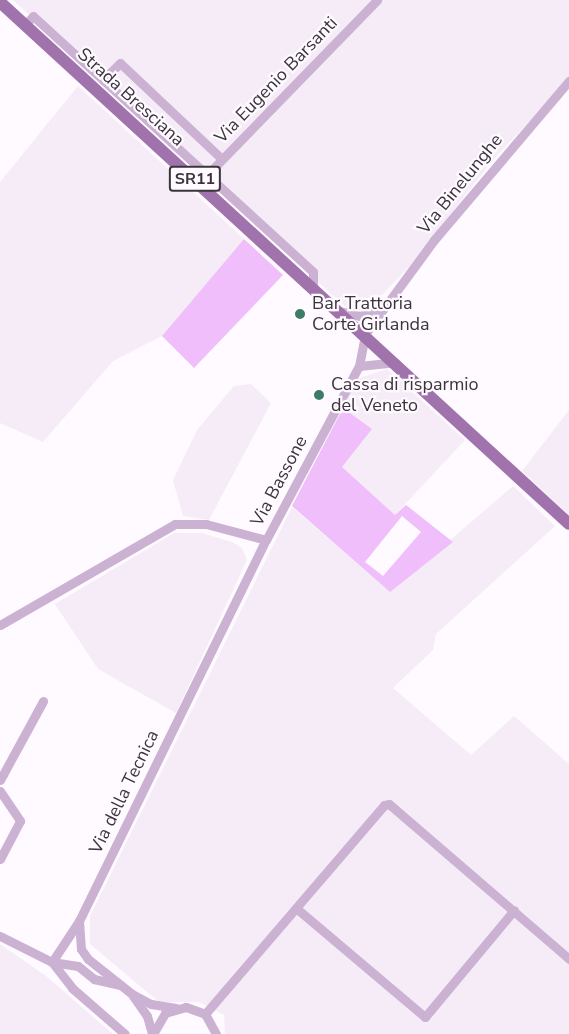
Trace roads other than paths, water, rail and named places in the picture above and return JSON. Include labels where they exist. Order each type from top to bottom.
[{"type":"main road","name":"Strada Bresciana","points":[[0,2],[203,179],[296,264],[313,287],[569,524]]},
{"type":"street","name":"Via Eugenio Barsanti","points":[[203,179],[377,0]]},
{"type":"street","name":"Strada Bresciana","points":[[26,25],[33,16],[203,179]]},
{"type":"street","name":"Strada Bresciana","points":[[103,81],[120,63],[222,159]]},
{"type":"street","name":"Via Binelunghe","points":[[365,333],[478,187],[569,81]]},
{"type":"street","points":[[340,311],[360,316],[381,311]]},
{"type":"street","name":"Via Bassone","points":[[0,625],[175,524],[206,524],[266,540],[359,366],[365,333]]},
{"type":"street","points":[[359,366],[395,362]]},
{"type":"street","name":"Via della Tecnica","points":[[52,963],[79,921],[266,540]]},
{"type":"street","points":[[0,780],[43,701]]},
{"type":"street","points":[[0,791],[20,822],[0,859]]},
{"type":"street","points":[[205,1014],[379,808],[389,804],[569,958]]},
{"type":"street","points":[[296,908],[424,1017],[514,910]]},
{"type":"street","points":[[79,921],[81,949],[120,985],[151,1004],[176,1008],[186,1007],[205,1014],[216,1034]]},
{"type":"street","points":[[0,936],[52,963],[78,966],[94,979],[120,985]]},
{"type":"street","points":[[52,963],[72,988],[125,1034]]},
{"type":"street","points":[[132,994],[147,1016],[153,1034]]},
{"type":"street","points":[[153,1034],[165,1013],[176,1008]]},
{"type":"place","name":"Bar Trattoria Corte Girlanda","points":[[300,314]]},
{"type":"place","name":"Cassa di risparmio del Veneto","points":[[319,395]]}]
